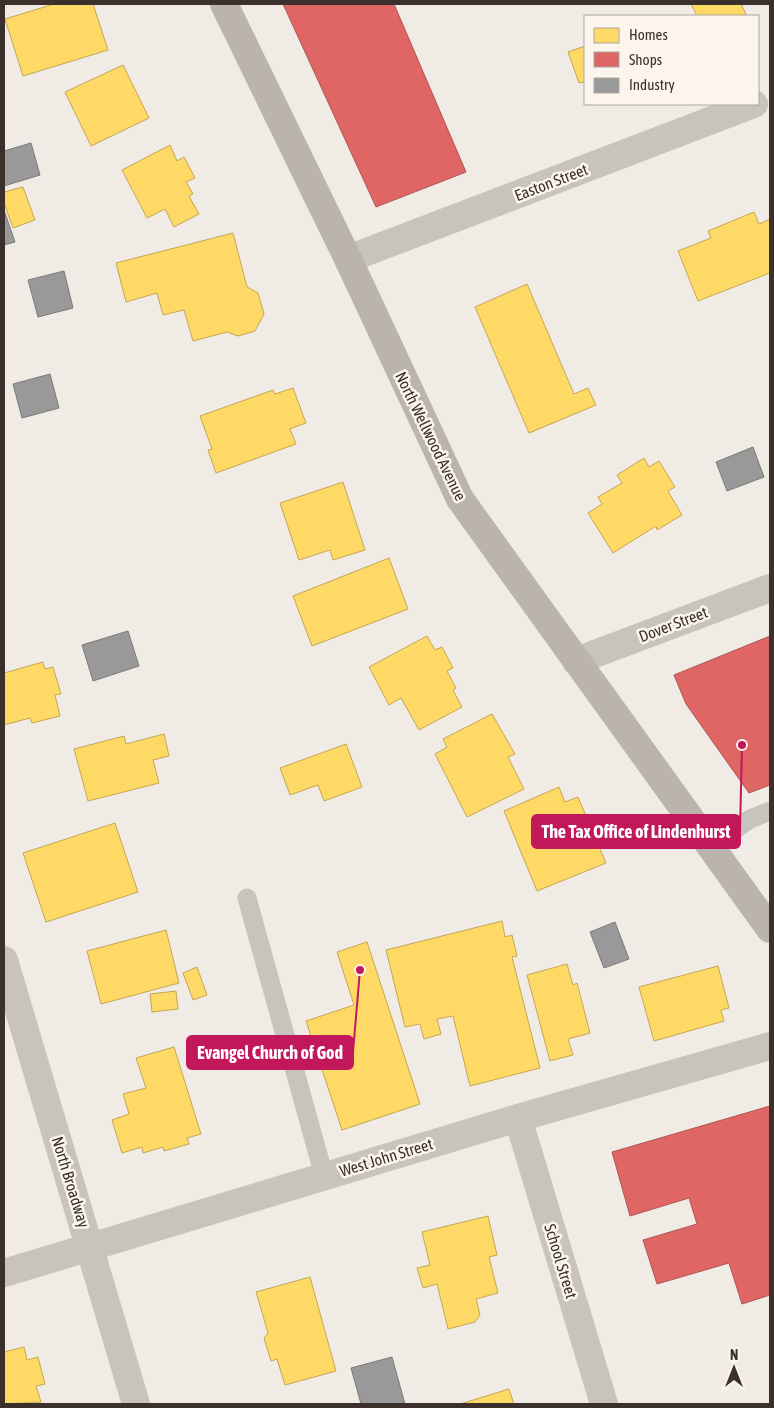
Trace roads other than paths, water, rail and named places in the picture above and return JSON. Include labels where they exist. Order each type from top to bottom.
[{"type":"main road","name":"North Wellwood Avenue","points":[[224,4],[348,260],[460,499],[770,929]]},
{"type":"street","name":"Easton Street","points":[[348,260],[751,105]]},
{"type":"street","name":"Dover Street","points":[[576,661],[770,588]]},
{"type":"street","name":"North Broadway","points":[[4,960],[136,1404]]},
{"type":"street","name":"West John Street","points":[[4,1273],[518,1118],[770,1046]]},
{"type":"street","name":"School Street","points":[[518,1118],[604,1404]]},
{"type":"lane","points":[[710,847],[750,819],[770,811]]},
{"type":"lane","points":[[247,898],[324,1176]]},
{"type":"place","name":"The Tax Office of Lindenhurst","points":[[742,745]]},
{"type":"place","name":"Evangel Church of God","points":[[360,970]]}]
